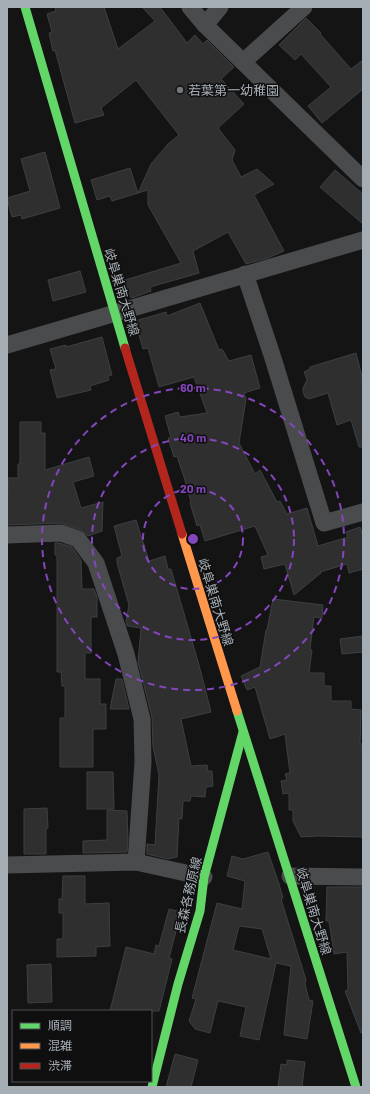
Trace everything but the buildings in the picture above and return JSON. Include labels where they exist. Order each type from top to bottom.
[{"type":"main road","name":"岐阜巣南大野線","points":[[25,7],[114,314],[243,732],[356,1087]]},
{"type":"main road","name":"長森各務原線","points":[[152,1087],[178,984],[200,911],[204,877],[243,732]]},
{"type":"street","points":[[190,7],[205,26],[363,179]]},
{"type":"street","points":[[205,26],[220,7]]},
{"type":"street","points":[[242,62],[304,7]]},
{"type":"street","points":[[7,345],[363,240]]},
{"type":"street","points":[[245,274],[272,355],[324,524],[363,512]]},
{"type":"street","points":[[7,534],[61,533],[78,539],[96,563],[126,654],[142,719],[143,762],[136,862]]},
{"type":"street","points":[[7,865],[136,862],[204,877]]},
{"type":"street","points":[[290,876],[363,877]]},
{"type":"traffic: fast","points":[[25,7],[125,348]]},
{"type":"traffic: fast","points":[[237,711],[356,1087]]},
{"type":"traffic: fast","points":[[152,1087],[178,984],[200,911],[204,877],[243,732]]},
{"type":"traffic: slow","points":[[182,534],[237,711]]},
{"type":"traffic: jam","points":[[125,348],[182,534]]},
{"type":"place","name":"若葉第一幼稚園","points":[[180,90]]}]
